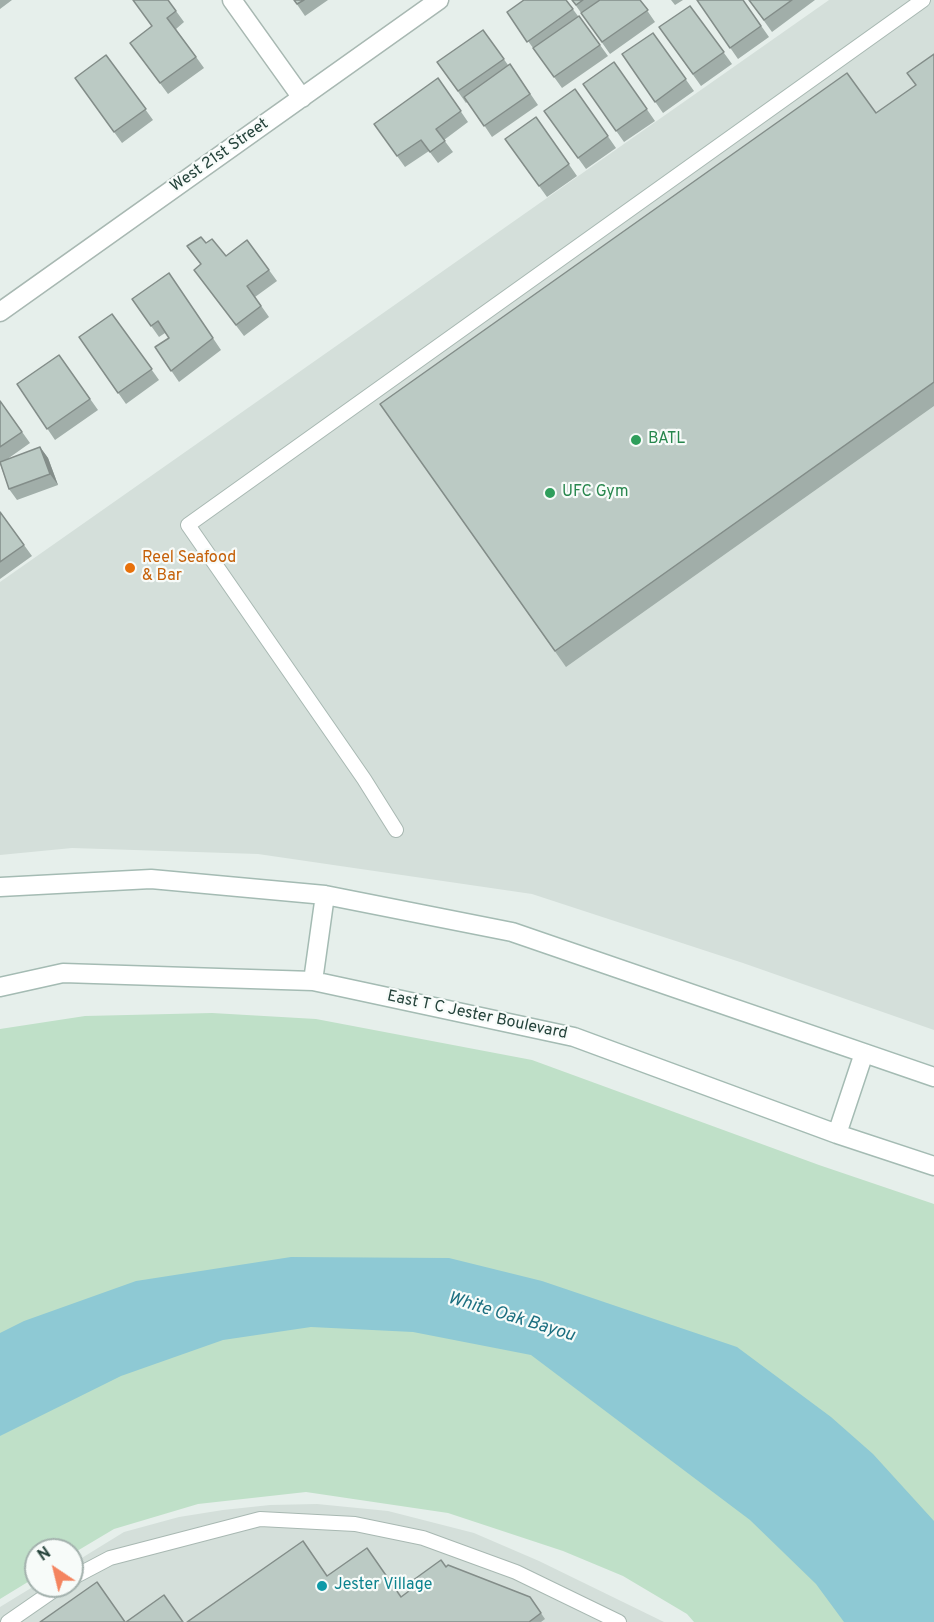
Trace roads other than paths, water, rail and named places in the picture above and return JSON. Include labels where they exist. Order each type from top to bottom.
[{"type":"street","points":[[231,0],[302,98]]},
{"type":"street","name":"West 21st Street","points":[[0,312],[439,0]]},
{"type":"street","points":[[0,887],[151,879],[325,895],[512,932],[934,1077]]},
{"type":"street","points":[[313,981],[325,895]]},
{"type":"street","name":"East T C Jester Boulevard","points":[[0,987],[63,973],[313,981],[574,1037],[837,1134],[934,1166]]},
{"type":"street","points":[[837,1134],[864,1053]]},
{"type":"lane","points":[[396,830],[364,779],[188,525],[923,0]]},
{"type":"lane","points":[[84,1572],[110,1558],[260,1519],[355,1524],[423,1538],[516,1572],[619,1622]]},
{"type":"lane","points":[[8,1622],[43,1598]]},
{"type":"water","name":"White Oak Bayou","points":[[291,1257],[449,1258],[542,1281],[737,1347],[831,1417],[873,1454],[934,1521],[934,1622],[844,1622],[816,1584],[750,1520],[531,1355],[413,1332],[311,1327],[223,1340],[121,1376],[0,1436],[0,1333],[24,1321],[136,1281]]},
{"type":"place","name":"BATL","points":[[636,440]]},
{"type":"place","name":"UFC Gym","points":[[550,493]]},
{"type":"place","name":"Reel Seafood & Bar","points":[[130,568]]},
{"type":"place","name":"Jester Village","points":[[322,1586]]}]
